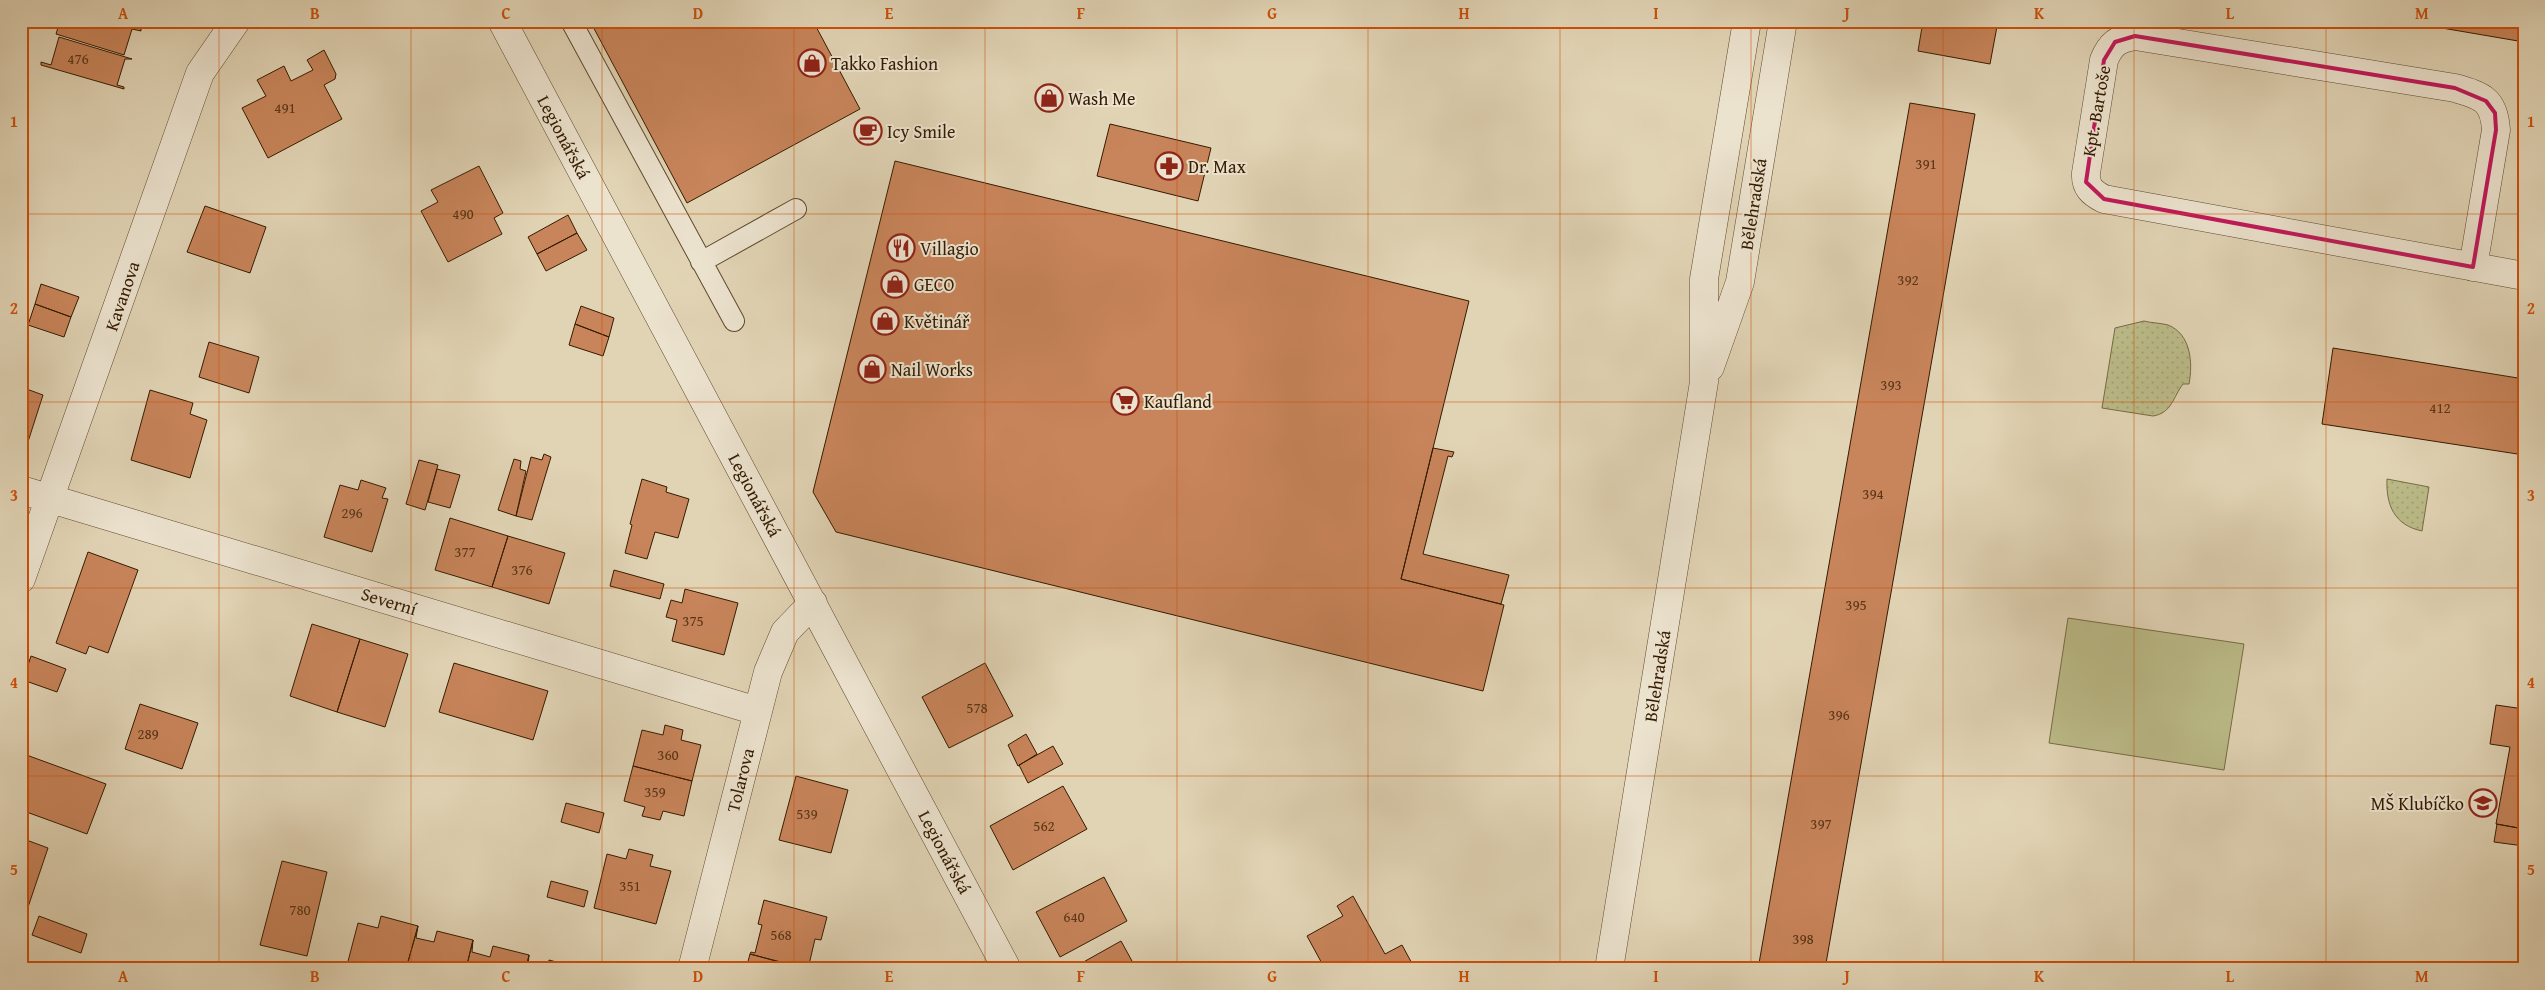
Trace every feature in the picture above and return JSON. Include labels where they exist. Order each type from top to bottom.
[{"type":"street","name":"Kavanova","points":[[21,578],[200,73],[236,21]]},
{"type":"street","name":"Legionářská","points":[[502,21],[1007,969]]},
{"type":"street","name":"Bělehradská","points":[[1609,969],[1704,382],[1704,279],[1747,21]]},
{"type":"street","name":"Bělehradská","points":[[1704,382],[1740,282],[1783,21]]},
{"type":"street","name":"Kpt. Bartoše","points":[[2473,267],[2496,130],[2495,113],[2486,100],[2455,88],[2135,36],[2124,37],[2108,50],[2104,60],[2086,173],[2086,182],[2095,194],[2104,199],[2473,267],[2524,276]]},
{"type":"street","name":"Severní","points":[[21,490],[757,712]]},
{"type":"street","name":"Tolarova","points":[[692,969],[768,672],[785,632],[813,603]]},
{"type":"lane","points":[[571,21],[734,321]]},
{"type":"lane","points":[[701,262],[796,209]]},
{"type":"highlighted area","points":[[2135,36],[2455,88],[2486,101],[2495,113],[2496,130],[2473,267],[2104,199],[2086,182],[2104,60],[2115,42]]},
{"type":"green space","points":[[2144,321],[2168,325],[2182,335],[2189,350],[2191,367],[2189,384],[2183,384],[2164,412],[2153,416],[2102,408],[2115,328]]},
{"type":"green space","points":[[2387,479],[2429,487],[2422,531],[2412,528],[2398,519],[2390,505]]},
{"type":"green space","points":[[2068,618],[2244,644],[2224,770],[2049,743]]},
{"type":"building","points":[[60,21],[115,21],[141,29],[141,31],[132,29],[124,55],[56,34]]},
{"type":"building","points":[[590,21],[813,21],[860,109],[687,203]]},
{"type":"building","points":[[1923,21],[1998,21],[1990,64],[1918,51]]},
{"type":"building","points":[[2401,21],[2524,21],[2524,42]]},
{"type":"building","points":[[59,37],[132,59],[125,59],[117,85],[124,87],[124,89],[41,65],[41,62],[51,65]]},
{"type":"building","points":[[324,50],[336,74],[335,79],[324,85],[342,119],[268,158],[242,108],[266,96],[257,80],[284,66],[291,81],[313,70],[307,60]]},
{"type":"building","points":[[1910,103],[1975,114],[1825,969],[1758,969]]},
{"type":"building","points":[[1110,124],[1211,148],[1198,201],[1097,176]]},
{"type":"building","points":[[895,161],[1469,301],[1401,579],[1504,605],[1483,691],[836,532],[813,492]]},
{"type":"building","points":[[479,166],[503,213],[494,218],[502,234],[448,262],[421,211],[438,202],[431,190]]},
{"type":"building","points":[[205,206],[266,227],[250,273],[187,252]]},
{"type":"building","points":[[568,215],[577,233],[537,254],[528,237]]},
{"type":"building","points":[[577,233],[587,250],[546,271],[537,254]]},
{"type":"building","points":[[41,284],[79,297],[71,317],[35,304]]},
{"type":"building","points":[[35,304],[71,317],[64,337],[28,325]]},
{"type":"building","points":[[581,306],[614,318],[609,337],[575,324]]},
{"type":"building","points":[[575,324],[609,337],[603,356],[569,345]]},
{"type":"building","points":[[209,342],[259,357],[249,393],[199,377]]},
{"type":"building","points":[[2333,348],[2524,379],[2524,455],[2322,424]]},
{"type":"building","points":[[21,387],[43,395],[26,448],[21,446]]},
{"type":"building","points":[[150,390],[193,403],[190,414],[207,420],[190,478],[131,460]]},
{"type":"building","points":[[1433,448],[1454,452],[1452,457],[1448,456],[1423,554],[1509,575],[1501,604],[1401,579]]},
{"type":"building","points":[[544,454],[551,457],[532,520],[516,516],[531,457],[542,460]]},
{"type":"building","points":[[514,459],[521,461],[520,469],[526,471],[516,516],[498,510]]},
{"type":"building","points":[[419,460],[438,465],[425,510],[406,504]]},
{"type":"building","points":[[437,469],[460,475],[450,508],[428,502]]},
{"type":"building","points":[[642,479],[667,487],[666,492],[689,499],[678,538],[655,532],[647,559],[625,553],[632,525],[630,524]]},
{"type":"building","points":[[361,480],[386,488],[382,498],[388,499],[372,552],[324,537],[340,485],[358,490]]},
{"type":"building","points":[[450,518],[508,536],[492,587],[435,570]]},
{"type":"building","points":[[508,536],[565,553],[549,604],[492,587]]},
{"type":"building","points":[[88,552],[138,570],[108,653],[89,646],[86,654],[56,643]]},
{"type":"building","points":[[614,570],[664,584],[660,599],[610,586]]},
{"type":"building","points":[[685,589],[738,603],[724,655],[672,641],[677,620],[666,617],[671,600],[682,603]]},
{"type":"building","points":[[312,624],[360,639],[337,712],[290,696]]},
{"type":"building","points":[[360,639],[408,654],[385,727],[337,712]]},
{"type":"building","points":[[31,656],[66,669],[57,692],[23,680]]},
{"type":"building","points":[[454,663],[548,691],[533,740],[439,712]]},
{"type":"building","points":[[985,663],[1013,716],[949,748],[922,697]]},
{"type":"building","points":[[140,704],[198,723],[182,769],[125,749]]},
{"type":"building","points":[[2496,705],[2524,709],[2524,829],[2496,824],[2510,747],[2490,744]]},
{"type":"building","points":[[665,725],[683,730],[681,740],[701,745],[692,781],[633,766],[642,730],[663,735]]},
{"type":"building","points":[[1026,734],[1037,754],[1018,766],[1008,745]]},
{"type":"building","points":[[1053,746],[1063,764],[1028,783],[1019,765]]},
{"type":"building","points":[[21,753],[106,784],[87,834],[21,810]]},
{"type":"building","points":[[633,766],[692,781],[684,816],[663,811],[660,820],[642,816],[645,807],[624,801]]},
{"type":"building","points":[[796,776],[848,790],[831,853],[779,840]]},
{"type":"building","points":[[1063,786],[1087,829],[1013,870],[990,826]]},
{"type":"building","points":[[566,803],[604,813],[599,833],[561,822]]},
{"type":"building","points":[[2497,824],[2524,829],[2524,846],[2494,842]]},
{"type":"building","points":[[21,838],[48,848],[25,916],[21,915]]},
{"type":"building","points":[[629,849],[653,855],[650,866],[671,871],[656,924],[594,908],[607,854],[626,859]]},
{"type":"building","points":[[282,861],[327,872],[307,956],[260,945]]},
{"type":"building","points":[[1104,877],[1127,921],[1060,957],[1036,912]]},
{"type":"building","points":[[551,881],[588,891],[584,907],[547,897]]},
{"type":"building","points":[[1353,896],[1385,954],[1402,945],[1415,969],[1325,969],[1307,936],[1343,916],[1337,906]]},
{"type":"building","points":[[764,900],[827,917],[821,940],[815,939],[808,969],[750,954],[751,952],[755,953],[762,925],[758,924]]},
{"type":"building","points":[[39,916],[87,934],[81,953],[32,935]]},
{"type":"building","points":[[381,916],[418,926],[406,969],[346,969],[358,923],[378,928]]},
{"type":"building","points":[[418,926],[416,938],[434,942],[437,931],[473,940],[466,969],[406,969]]},
{"type":"building","points":[[473,940],[472,952],[490,957],[493,946],[529,955],[526,969],[466,969]]},
{"type":"building","points":[[1121,941],[1132,961],[1118,969],[1071,969]]},
{"type":"building","points":[[750,954],[805,969],[746,969]]},
{"type":"building","points":[[529,955],[528,966],[536,969],[526,969]]},
{"type":"building","points":[[549,960],[583,969],[547,969]]},
{"type":"building","points":[[1132,961],[1135,969],[1118,969]]},
{"type":"building","points":[[1426,964],[1429,969],[1417,969]]},
{"type":"place","name":"Takko Fashion","points":[[812,63]]},
{"type":"place","name":"Wash Me","points":[[1049,98]]},
{"type":"place","name":"Icy Smile","points":[[868,131]]},
{"type":"place","name":"Dr. Max","points":[[1169,166]]},
{"type":"place","name":"Villagio","points":[[901,248]]},
{"type":"place","name":"GECO","points":[[895,284]]},
{"type":"place","name":"Květinář","points":[[885,321]]},
{"type":"place","name":"Nail Works","points":[[872,369]]},
{"type":"place","name":"Kaufland","points":[[1125,401]]},
{"type":"place","name":"MŠ Klubíčko","points":[[2483,803]]}]
